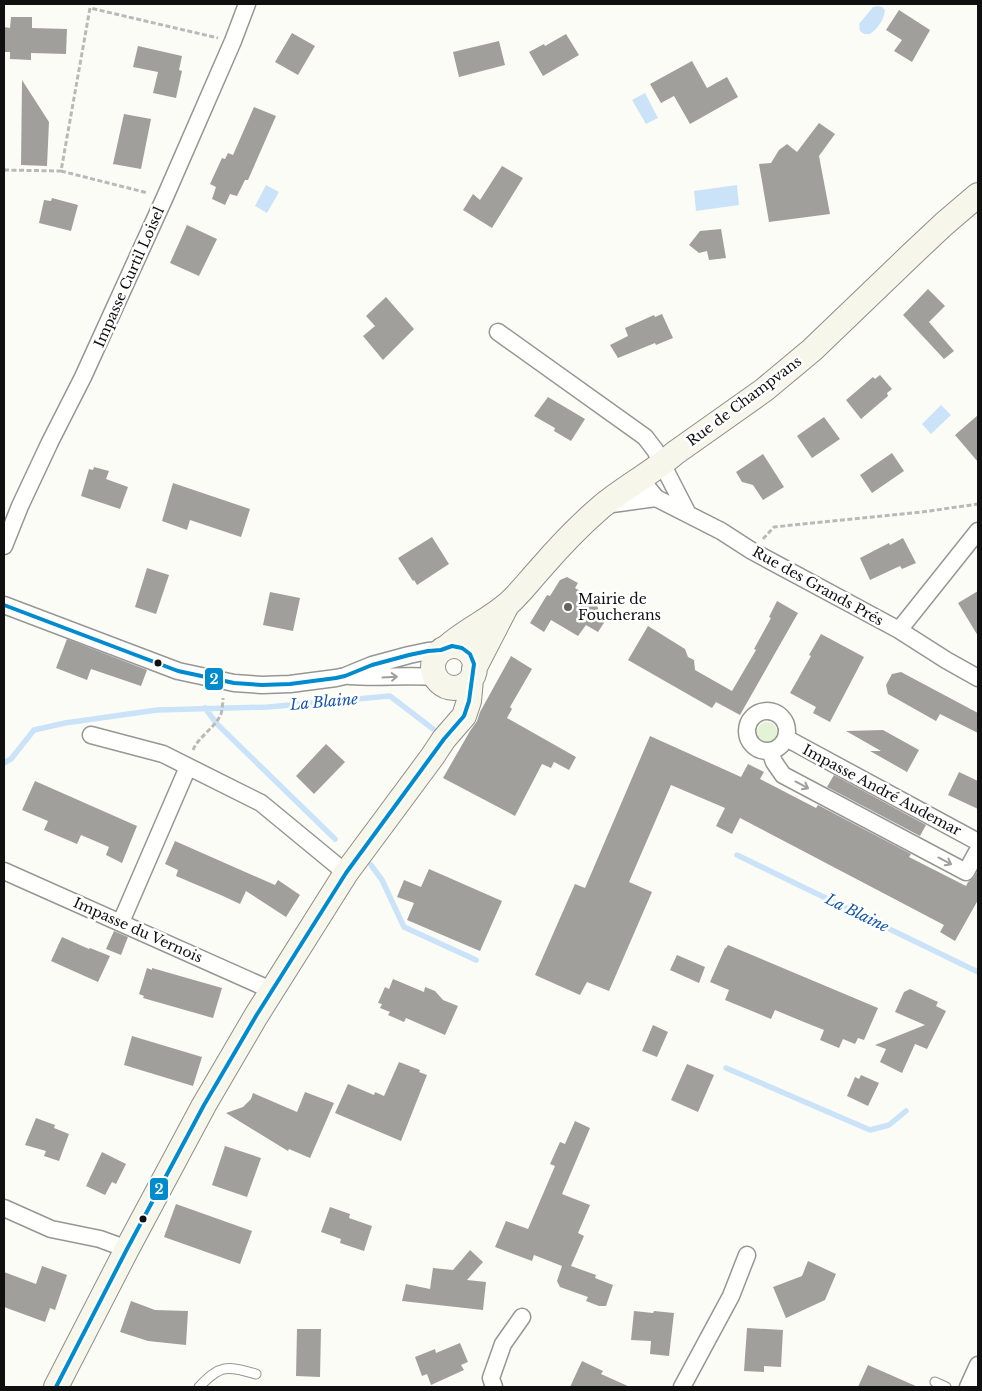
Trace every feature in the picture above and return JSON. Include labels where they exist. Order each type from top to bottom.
[{"type":"street","name":"Impasse Curtil Loisel","points":[[4,546],[23,498],[83,377],[165,197],[233,41],[247,4]]},
{"type":"street","name":"Rue de Champvans","points":[[444,649],[508,604],[580,526],[603,506],[764,390],[812,350],[924,243],[978,195]]},
{"type":"street","points":[[498,332],[645,437],[655,450],[688,514]]},
{"type":"street","name":"Rue des Grands Prés","points":[[640,478],[656,498],[721,531],[752,551],[899,630],[978,678]]},
{"type":"street","points":[[603,506],[656,498]]},
{"type":"street","points":[[899,630],[978,531]]},
{"type":"street","name":"Rue de Champvans","points":[[472,674],[508,604]]},
{"type":"street","points":[[4,605],[178,671],[234,683],[290,684],[345,676],[371,678],[402,676],[438,679],[448,687],[453,688],[463,685],[472,674]]},
{"type":"street","points":[[56,1387],[204,1105],[271,990],[346,873],[444,738],[464,716],[469,701],[473,659],[467,651],[458,646],[409,655],[372,665],[345,676]]},
{"type":"street","points":[[444,649],[438,654],[433,663],[448,713],[444,738]]},
{"type":"street","name":"Impasse André Audemar","points":[[762,712],[776,713],[785,723],[787,729],[786,738],[779,748],[770,751],[761,750],[748,737],[748,725],[756,715],[762,712]]},
{"type":"street","points":[[91,734],[163,754],[261,803],[346,873]]},
{"type":"street","name":"Impasse André Audemar","points":[[786,738],[978,842]]},
{"type":"street","points":[[770,751],[774,762],[783,775],[966,872],[978,850]]},
{"type":"street","points":[[121,922],[188,767]]},
{"type":"street","name":"Impasse du Vernois","points":[[4,871],[271,990]]},
{"type":"street","points":[[4,1208],[52,1229],[100,1239],[127,1249]]},
{"type":"street","points":[[682,1387],[731,1296],[747,1255]]},
{"type":"street","points":[[494,1387],[491,1378],[503,1344],[522,1317]]},
{"type":"street","points":[[968,1387],[978,1365]]},
{"type":"lane","points":[[199,1387],[211,1375],[223,1368],[237,1368],[256,1374]]},
{"type":"lane","points":[[935,1382],[946,1387]]},
{"type":"path","points":[[61,171],[90,8],[233,41]]},
{"type":"path","points":[[4,170],[61,171],[165,197]]},
{"type":"path","points":[[752,551],[774,527],[922,512],[978,504]]},
{"type":"path","points":[[188,767],[194,747],[220,715],[223,699],[220,690]]},
{"type":"green space","points":[[767,722],[774,725],[777,732],[774,739],[767,742],[760,739],[757,732],[760,725]]},
{"type":"water","points":[[878,6],[885,10],[882,20],[870,34],[864,34],[860,31],[859,24],[873,7]]},
{"type":"water","points":[[645,93],[658,118],[646,124],[632,100]]},
{"type":"water","points":[[266,185],[279,192],[267,213],[255,206]]},
{"type":"water","points":[[737,185],[739,205],[696,211],[694,191]]},
{"type":"water","points":[[941,405],[951,415],[931,434],[922,424]]},
{"type":"building","points":[[899,10],[930,30],[912,62],[894,51],[902,40],[886,30]]},
{"type":"building","points":[[11,17],[32,17],[32,28],[67,29],[66,54],[31,53],[31,60],[10,59],[10,52],[4,52],[4,27],[10,28]]},
{"type":"building","points":[[292,33],[315,46],[298,75],[275,62]]},
{"type":"building","points":[[566,34],[579,55],[543,76],[529,52],[544,44],[545,46]]},
{"type":"building","points":[[499,41],[505,65],[459,77],[453,52]]},
{"type":"building","points":[[138,46],[182,56],[179,70],[182,71],[176,98],[153,93],[158,72],[133,67]]},
{"type":"building","points":[[692,61],[707,88],[727,77],[738,97],[690,124],[674,96],[661,103],[650,84]]},
{"type":"building","points":[[22,80],[49,122],[47,166],[21,165]]},
{"type":"building","points":[[254,107],[276,116],[248,180],[245,180],[237,196],[230,194],[225,205],[212,199],[216,187],[210,184],[222,158],[225,159],[228,153],[233,155]]},
{"type":"building","points":[[124,114],[151,119],[141,169],[113,164]]},
{"type":"building","points":[[819,123],[835,134],[819,156],[830,214],[769,222],[759,164],[771,163],[779,150],[787,144],[797,152]]},
{"type":"building","points":[[502,166],[523,178],[492,228],[463,210],[473,194],[480,200]]},
{"type":"building","points":[[52,198],[78,205],[71,231],[39,223],[44,200],[51,201]]},
{"type":"building","points":[[187,225],[217,239],[199,276],[170,263]]},
{"type":"building","points":[[721,229],[726,258],[709,260],[707,251],[699,253],[689,245],[700,231]]},
{"type":"building","points":[[928,289],[945,306],[929,322],[954,351],[944,359],[903,315]]},
{"type":"building","points":[[386,297],[414,329],[383,360],[363,336],[375,326],[366,316]]},
{"type":"building","points":[[662,314],[673,338],[618,358],[610,345],[628,336],[625,328],[654,315],[655,317]]},
{"type":"building","points":[[880,375],[892,389],[887,393],[888,396],[861,419],[846,400],[873,377],[875,379]]},
{"type":"building","points":[[548,397],[585,419],[571,441],[554,431],[555,428],[534,416]]},
{"type":"building","points":[[978,415],[978,462],[955,435]]},
{"type":"building","points":[[824,417],[840,439],[812,458],[797,436]]},
{"type":"building","points":[[892,453],[904,471],[872,493],[860,475]]},
{"type":"building","points":[[763,454],[784,487],[763,500],[753,485],[742,482],[736,472]]},
{"type":"building","points":[[94,467],[109,471],[106,479],[128,487],[120,509],[81,496],[89,469],[93,470]]},
{"type":"building","points":[[173,483],[250,509],[241,537],[190,520],[187,530],[162,521]]},
{"type":"building","points":[[432,537],[449,564],[417,585],[398,558]]},
{"type":"building","points":[[903,538],[916,563],[902,569],[900,566],[870,580],[860,558]]},
{"type":"building","points":[[147,568],[169,575],[156,614],[135,607]]},
{"type":"building","name":"Mairie de Foucherans","points":[[567,577],[578,583],[575,588],[595,600],[599,611],[611,612],[598,632],[586,625],[578,636],[551,620],[544,632],[530,623],[547,595],[550,596],[560,580]]},
{"type":"building","points":[[978,591],[978,636],[958,603]]},
{"type":"building","points":[[270,592],[300,598],[293,631],[263,625]]},
{"type":"building","points":[[777,601],[798,613],[740,715],[716,702],[712,708],[628,660],[648,626],[685,649],[688,657],[694,660],[695,670],[732,691],[756,650],[754,649],[771,618],[769,617]]},
{"type":"building","points":[[821,634],[864,657],[830,722],[813,713],[816,707],[790,693]]},
{"type":"building","points":[[67,639],[147,670],[141,686],[91,669],[87,680],[56,668]]},
{"type":"building","points":[[511,656],[532,669],[510,707],[512,709],[507,718],[576,757],[569,770],[554,762],[551,768],[542,764],[515,816],[443,778],[477,721],[480,712]]},
{"type":"building","points":[[901,672],[978,713],[978,733],[940,714],[936,721],[888,694],[886,685],[892,674]]},
{"type":"building","points":[[883,730],[919,750],[907,772],[870,751],[881,751],[846,731]]},
{"type":"building","points":[[650,736],[741,777],[748,764],[764,772],[760,779],[816,808],[818,805],[911,854],[909,857],[966,886],[978,870],[978,900],[955,941],[940,932],[944,925],[740,818],[732,834],[716,826],[725,808],[671,785],[629,882],[652,892],[609,991],[587,982],[580,995],[535,975],[575,884],[585,888]]},
{"type":"building","points":[[326,744],[345,762],[314,794],[296,776]]},
{"type":"building","points":[[959,772],[978,781],[978,809],[948,795]]},
{"type":"building","points":[[834,775],[926,825],[920,836],[827,787]]},
{"type":"building","points":[[35,781],[137,826],[122,863],[106,855],[109,847],[81,835],[77,844],[44,830],[48,821],[22,810]]},
{"type":"building","points":[[175,841],[275,885],[278,880],[300,895],[286,917],[246,891],[240,904],[176,876],[178,870],[165,864]]},
{"type":"building","points":[[429,869],[502,901],[480,951],[407,920],[414,903],[397,897],[404,880],[421,887]]},
{"type":"building","points":[[114,931],[128,937],[121,955],[106,949]]},
{"type":"building","points":[[62,937],[110,956],[98,982],[51,961]]},
{"type":"building","points":[[728,945],[878,1008],[864,1040],[858,1038],[855,1044],[843,1039],[839,1048],[820,1040],[824,1030],[775,1010],[771,1019],[725,1000],[729,990],[710,982]]},
{"type":"building","points":[[677,955],[705,967],[699,983],[670,970]]},
{"type":"building","points":[[147,968],[222,988],[213,1018],[143,998],[144,996],[139,994]]},
{"type":"building","points":[[393,979],[424,992],[425,987],[435,991],[443,1000],[458,1006],[445,1035],[406,1018],[404,1022],[388,1015],[390,1012],[380,1008],[382,1004],[378,1003],[385,987],[389,989]]},
{"type":"building","points":[[910,989],[938,1002],[936,1006],[946,1011],[927,1049],[915,1044],[902,1073],[880,1062],[886,1049],[875,1045],[925,1025],[895,1012],[904,992]]},
{"type":"building","points":[[653,1025],[668,1032],[657,1057],[642,1051]]},
{"type":"building","points":[[132,1036],[202,1057],[193,1086],[124,1065]]},
{"type":"building","points":[[399,1062],[420,1070],[419,1072],[427,1075],[401,1141],[335,1113],[348,1084],[374,1095],[375,1092],[384,1096]]},
{"type":"building","points":[[687,1064],[714,1075],[698,1112],[671,1100]]},
{"type":"building","points":[[861,1075],[879,1083],[868,1106],[847,1096],[855,1077],[859,1079]]},
{"type":"building","points":[[305,1092],[334,1103],[310,1158],[289,1149],[288,1151],[226,1113],[243,1107],[251,1099],[253,1093],[297,1112]]},
{"type":"building","points":[[36,1118],[55,1125],[54,1128],[69,1134],[59,1161],[44,1156],[46,1151],[25,1145]]},
{"type":"building","points":[[575,1121],[590,1128],[562,1194],[590,1205],[578,1233],[584,1236],[571,1266],[596,1275],[595,1278],[613,1285],[606,1306],[599,1306],[586,1301],[588,1297],[560,1287],[557,1281],[562,1266],[534,1255],[532,1261],[495,1247],[506,1221],[528,1229],[555,1166],[550,1164],[560,1142],[565,1144]]},
{"type":"building","points":[[225,1146],[261,1158],[247,1197],[212,1185]]},
{"type":"building","points":[[102,1152],[126,1164],[116,1184],[112,1182],[105,1195],[86,1186]]},
{"type":"building","points":[[176,1204],[252,1231],[240,1264],[164,1237]]},
{"type":"building","points":[[330,1207],[350,1214],[349,1218],[372,1226],[364,1251],[340,1243],[341,1239],[321,1232]]},
{"type":"building","points":[[470,1250],[483,1262],[467,1280],[486,1282],[483,1310],[402,1301],[406,1284],[430,1289],[433,1268],[453,1270]]},
{"type":"building","points":[[808,1261],[836,1274],[825,1300],[786,1318],[773,1287],[802,1276]]},
{"type":"building","points":[[42,1266],[67,1275],[55,1310],[50,1308],[45,1322],[4,1307],[4,1272],[36,1284]]},
{"type":"building","points":[[131,1301],[155,1310],[188,1311],[186,1345],[148,1341],[120,1332]]},
{"type":"building","points":[[634,1311],[674,1313],[669,1356],[650,1354],[651,1341],[631,1340]]},
{"type":"building","points":[[747,1328],[783,1330],[781,1367],[764,1366],[764,1372],[744,1371]]},
{"type":"building","points":[[297,1329],[321,1329],[320,1377],[296,1376]]},
{"type":"building","points":[[460,1343],[468,1362],[461,1365],[464,1370],[431,1385],[427,1374],[422,1376],[415,1357],[435,1349],[436,1353]]},
{"type":"building","points":[[582,1361],[603,1371],[601,1374],[630,1387],[570,1387]]},
{"type":"building","points":[[868,1365],[918,1387],[858,1387]]},
{"type":"waterway","name":"La Blaine","points":[[4,763],[11,759],[34,730],[65,723],[157,710],[268,707],[390,696],[433,729]]},
{"type":"waterway","name":"La Blaine","points":[[205,708],[217,724],[335,839]]},
{"type":"waterway","name":"La Blaine","points":[[737,855],[978,972]]},
{"type":"waterway","name":"La Blaine","points":[[371,865],[382,880],[404,927],[476,960]]},
{"type":"waterway","name":"La Blaine","points":[[726,1068],[870,1130],[889,1125],[906,1111]]},
{"type":"transit line","name":"2","points":[[4,605],[178,671],[234,683],[290,684],[336,678],[372,665],[452,646],[462,648],[470,654],[474,664],[469,701],[464,716],[444,739],[346,873],[256,1016],[204,1105],[56,1387]]},
{"type":"place","name":"Mairie de Foucherans","points":[[568,607]]}]
